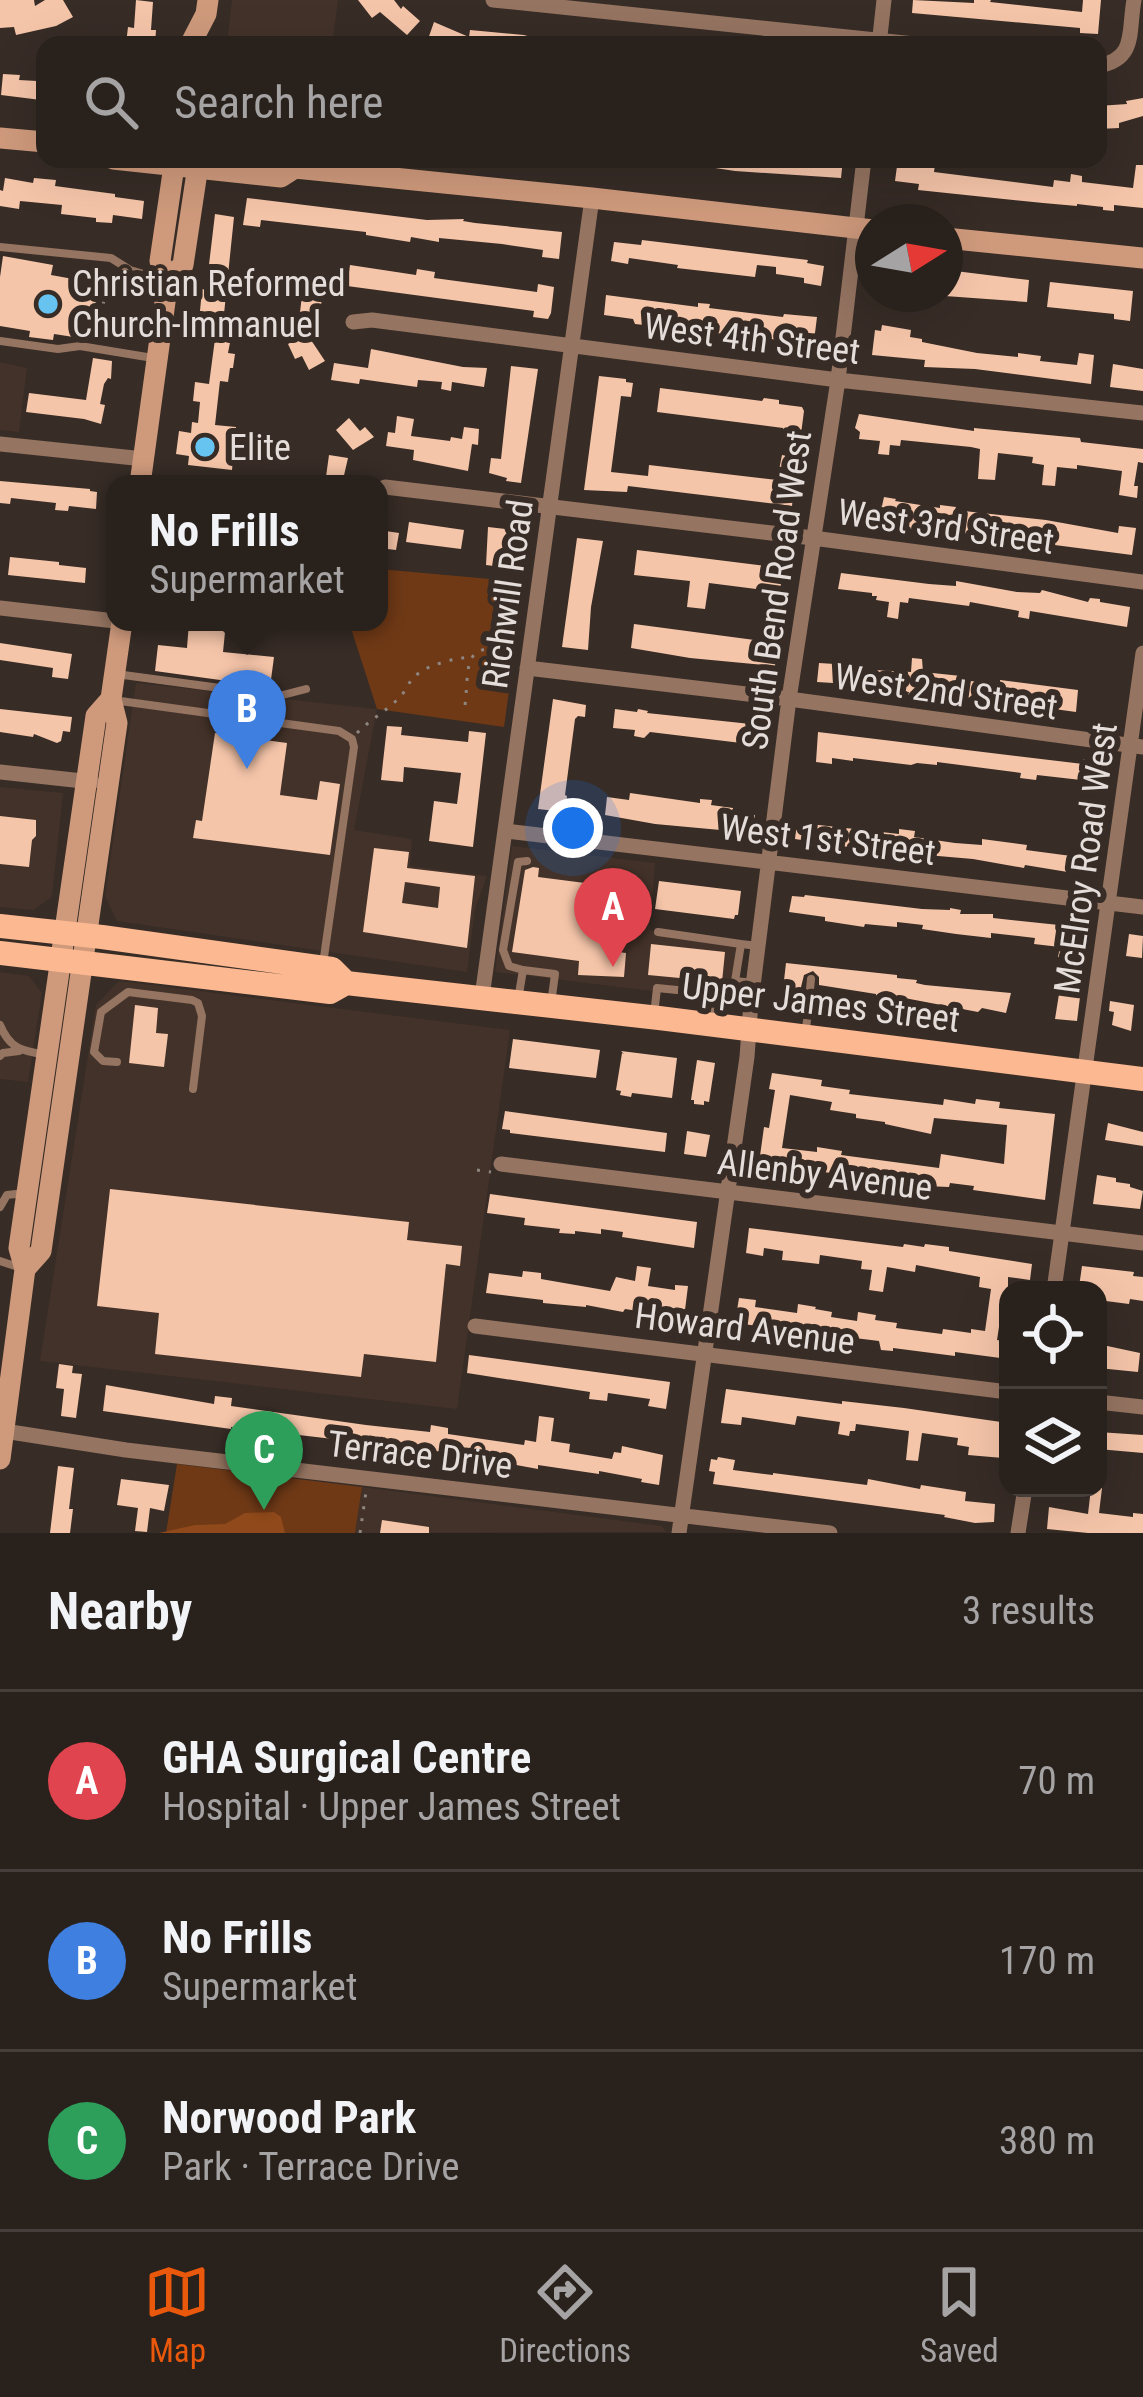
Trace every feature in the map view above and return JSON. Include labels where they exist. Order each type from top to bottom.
[{"type":"main road","points":[[194,36],[207,7]]},
{"type":"main road","points":[[0,138],[36,141]]},
{"type":"main road","points":[[141,475],[168,280],[160,261],[173,168]]},
{"type":"main road","points":[[168,280],[183,265],[197,168]]},
{"type":"main road","points":[[224,168],[281,177],[289,168]]},
{"type":"main road","points":[[328,168],[855,229]]},
{"type":"main road","points":[[963,240],[1143,258]]},
{"type":"main road","points":[[25,1269],[40,1252],[98,783],[117,723],[111,699],[117,631]]},
{"type":"main road","name":"Upper James Street","points":[[0,926],[74,948],[317,979],[332,969],[346,983],[1143,1079]]},
{"type":"main road","points":[[0,1459],[7,1359],[25,1269],[19,1248],[26,1193],[47,1055],[74,948]]},
{"type":"main road","name":"Upper James Street","points":[[0,953],[74,948],[279,963],[317,979]]},
{"type":"street","points":[[493,0],[816,36]]},
{"type":"street","points":[[880,36],[884,0]]},
{"type":"street","points":[[1107,64],[1125,53],[1135,0]]},
{"type":"street","name":"South Bend Road West","points":[[864,168],[864,204]]},
{"type":"street","name":"Richwill Road","points":[[482,997],[592,198]]},
{"type":"street","name":"South Bend Road West","points":[[679,1533],[750,1030],[788,700],[855,282]]},
{"type":"street","name":"West 4th Street","points":[[353,322],[372,320],[838,380],[1143,413]]},
{"type":"street","points":[[0,444],[144,459]]},
{"type":"street","name":"West 3rd Street","points":[[388,487],[1143,582]]},
{"type":"street","points":[[0,608],[106,620]]},
{"type":"street","name":"McElroy Road West","points":[[1055,1281],[1109,903],[1137,747],[1143,652]]},
{"type":"street","name":"West 2nd Street","points":[[527,668],[1137,747]]},
{"type":"street","points":[[0,772],[98,783]]},
{"type":"street","name":"West 1st Street","points":[[506,831],[1143,908]]},
{"type":"street","name":"Allenby Avenue","points":[[495,1168],[1143,1243]]},
{"type":"street","name":"Howard Avenue","points":[[475,1326],[999,1390]]},
{"type":"street","points":[[1107,1403],[1143,1407]]},
{"type":"street","name":"Terrace Drive","points":[[4,1431],[125,1450],[830,1533]]},
{"type":"street","points":[[1018,1533],[1024,1497]]},
{"type":"lane","points":[[0,247],[111,258],[130,270],[168,280]]},
{"type":"lane","points":[[0,340],[158,359]]},
{"type":"lane","points":[[115,674],[279,696],[306,689]]},
{"type":"lane","points":[[111,699],[339,731],[352,739],[317,979]]},
{"type":"lane","points":[[527,861],[518,862],[503,950],[509,966],[555,974],[551,1005]]},
{"type":"lane","points":[[658,932],[759,946]]},
{"type":"lane","points":[[735,981],[741,944]]},
{"type":"lane","points":[[518,1002],[523,970]]},
{"type":"lane","points":[[805,1037],[812,979]]},
{"type":"lane","points":[[654,1018],[657,988],[717,994],[735,981],[754,983]]},
{"type":"lane","points":[[117,1062],[103,1061],[94,1052],[100,1012],[128,992],[192,1000],[202,1016],[193,1089]]},
{"type":"lane","points":[[713,1025],[717,994]]},
{"type":"lane","points":[[0,1026],[10,1045],[20,1051]]},
{"type":"lane","points":[[0,1056],[20,1051],[47,1055]]},
{"type":"lane","points":[[0,1207],[7,1195],[26,1193]]},
{"type":"lane","points":[[0,1261],[25,1269]]},
{"type":"path","points":[[96,349],[111,258]]},
{"type":"path","points":[[352,739],[407,691],[414,676],[487,647],[530,650]]},
{"type":"path","points":[[466,705],[471,657]]},
{"type":"path","points":[[477,1171],[495,1168]]},
{"type":"path","points":[[360,1533],[368,1478]]},
{"type":"shaded area","points":[[232,0],[338,0],[333,36],[228,36]]},
{"type":"shaded area","points":[[0,362],[27,368],[19,432],[0,430]]},
{"type":"shaded area","points":[[388,570],[524,582],[504,727],[377,709],[352,631],[388,631]]},
{"type":"shaded area","points":[[136,683],[377,709],[354,830],[412,839],[410,866],[487,876],[475,909],[467,972],[117,921],[105,896]]},
{"type":"shaded area","points":[[0,787],[63,793],[52,897],[33,910],[0,907]]},
{"type":"shaded area","points":[[512,846],[655,863],[650,930],[743,943],[735,1001],[495,972]]},
{"type":"shaded area","points":[[0,972],[29,976],[42,993],[28,1082],[0,1079]]},
{"type":"shaded area","points":[[119,981],[510,1030],[457,1409],[40,1361],[96,1005]]},
{"type":"shaded area","points":[[177,1464],[362,1487],[355,1533],[166,1533]]},
{"type":"shaded area","points":[[362,1487],[662,1526],[666,1532],[355,1533]]},
{"type":"shaded area","points":[[274,1512],[281,1517],[285,1533],[159,1533],[225,1524],[245,1513]]},
{"type":"building","points":[[0,0],[34,0],[35,6],[45,0],[63,0],[73,17],[16,35],[14,27],[0,28]]},
{"type":"building","points":[[136,0],[153,2],[151,30],[156,30],[156,36],[127,36],[128,27],[134,28]]},
{"type":"building","points":[[358,0],[394,0],[420,21],[407,35],[380,12],[372,18]]},
{"type":"building","points":[[913,0],[991,0],[1082,12],[1083,0],[1101,0],[1098,34],[1080,33],[1080,28],[912,13]]},
{"type":"building","points":[[434,22],[467,36],[429,36]]},
{"type":"building","points":[[470,30],[527,36],[469,36]]},
{"type":"building","points":[[3,74],[36,81],[36,99],[1,95]]},
{"type":"building","points":[[1143,98],[1143,116],[1107,129],[1107,105]]},
{"type":"building","points":[[1136,165],[1143,165],[1143,208],[1114,205],[1114,211],[918,190],[919,184],[895,181],[897,168],[934,168],[934,172],[1053,187],[1054,180],[1070,182],[1071,174],[1082,176],[1082,182],[1133,188]]},
{"type":"building","points":[[715,168],[842,168],[841,178]]},
{"type":"building","points":[[5,178],[33,183],[34,178],[56,180],[55,186],[144,201],[142,219],[113,215],[112,223],[96,222],[96,218],[61,214],[62,205],[20,201],[19,209],[0,206]]},
{"type":"building","points":[[247,198],[562,232],[559,259],[542,257],[543,250],[502,244],[411,237],[410,242],[261,220],[260,227],[243,225]]},
{"type":"building","points":[[215,214],[234,217],[224,314],[200,311]]},
{"type":"building","points":[[642,240],[808,260],[824,266],[821,286],[776,274],[776,267],[757,265],[755,277],[629,258],[628,264],[611,261],[614,242],[641,245]]},
{"type":"building","name":"Christian Reformed Church-Immanuel","points":[[3,256],[53,265],[51,275],[98,288],[93,340],[54,334],[53,340],[29,337],[30,331],[0,326]]},
{"type":"building","points":[[350,265],[416,275],[417,269],[435,272],[434,278],[537,292],[538,284],[554,287],[551,313],[548,319],[533,317],[534,311],[347,286]]},
{"type":"building","points":[[963,272],[1029,280],[1027,302],[963,297]]},
{"type":"building","points":[[1050,282],[1133,291],[1130,321],[1114,319],[1114,314],[1047,307]]},
{"type":"building","points":[[302,295],[322,297],[319,323],[299,321]]},
{"type":"building","points":[[606,295],[817,317],[814,341],[635,324],[633,319],[604,315]]},
{"type":"building","points":[[217,324],[233,327],[228,353],[235,354],[233,368],[228,382],[220,381],[215,425],[236,427],[232,470],[188,465],[189,456],[176,454],[179,431],[191,433],[192,422],[198,423],[195,382],[209,384]]},
{"type":"building","points":[[882,325],[911,330],[910,337],[922,342],[977,353],[1018,357],[1018,353],[1077,365],[1079,353],[1094,355],[1091,384],[924,367],[925,360],[872,355],[875,330],[881,331]]},
{"type":"building","points":[[307,334],[325,361],[309,370],[302,356],[295,359],[288,344]]},
{"type":"building","points":[[371,349],[487,368],[484,387],[452,382],[451,391],[441,389],[442,382],[418,380],[417,387],[331,380],[334,363],[368,368]]},
{"type":"building","points":[[93,358],[112,361],[111,379],[104,384],[100,404],[105,405],[101,424],[26,412],[29,393],[86,400]]},
{"type":"building","points":[[1113,364],[1143,369],[1143,391],[1110,387]]},
{"type":"building","points":[[511,366],[538,369],[521,483],[489,473],[491,458],[501,459]]},
{"type":"building","points":[[599,376],[633,383],[631,397],[621,396],[611,472],[648,476],[649,465],[777,480],[782,455],[797,458],[792,506],[628,486],[627,492],[584,490]]},
{"type":"building","points":[[660,388],[779,400],[779,404],[802,407],[801,434],[657,412]]},
{"type":"building","points":[[859,414],[1143,449],[1134,486],[1138,486],[1137,498],[1119,495],[1122,471],[1057,467],[1055,486],[1042,485],[1044,465],[1032,463],[1033,457],[998,453],[995,480],[978,479],[980,449],[971,447],[901,440],[900,446],[890,445],[889,455],[878,454],[880,441],[859,439],[855,428]]},
{"type":"building","points":[[397,416],[414,419],[411,436],[450,441],[451,437],[462,439],[464,427],[479,429],[468,471],[413,460],[414,450],[386,446],[388,432],[395,433]]},
{"type":"building","points":[[349,418],[360,431],[365,427],[374,437],[353,450],[336,430]]},
{"type":"building","points":[[329,455],[348,458],[344,475],[326,475]]},
{"type":"building","points":[[0,481],[90,489],[97,492],[96,509],[69,506],[68,511],[55,510],[56,503],[11,498],[10,504],[0,503]]},
{"type":"building","points":[[884,497],[1118,533],[1119,526],[1136,528],[1132,555],[847,519],[849,502],[882,506]]},
{"type":"building","points":[[409,522],[464,530],[461,549],[406,542]]},
{"type":"building","points":[[488,527],[514,530],[510,568],[486,565]]},
{"type":"building","points":[[388,531],[399,533],[396,550],[388,549]]},
{"type":"building","points":[[577,538],[603,541],[588,650],[562,647]]},
{"type":"building","points":[[637,550],[783,568],[780,592],[709,583],[705,609],[687,607],[690,581],[634,575]]},
{"type":"building","points":[[10,557],[86,568],[85,583],[8,575]]},
{"type":"building","points":[[841,573],[956,586],[956,581],[1017,592],[1042,590],[1088,602],[1100,599],[1130,607],[1127,627],[1030,611],[1029,619],[1018,617],[1019,611],[970,602],[969,606],[909,598],[908,603],[900,602],[898,619],[887,617],[889,602],[876,600],[872,593],[838,589]]},
{"type":"building","points":[[634,624],[778,643],[775,666],[631,648]]},
{"type":"building","points":[[188,631],[225,631],[223,652],[274,657],[270,687],[155,671],[158,645],[187,648]]},
{"type":"building","points":[[0,643],[72,654],[68,679],[52,677],[53,668],[0,660]]},
{"type":"building","points":[[912,658],[922,659],[923,672],[961,676],[960,680],[1078,690],[1076,712],[853,685],[855,669],[911,672]]},
{"type":"building","points":[[819,663],[835,664],[833,683],[817,682]]},
{"type":"building","points":[[553,699],[586,705],[585,717],[575,719],[565,812],[538,809]]},
{"type":"building","points":[[0,709],[72,717],[70,732],[63,731],[57,743],[34,734],[0,732]]},
{"type":"building","points":[[615,709],[760,725],[761,732],[768,733],[766,746],[650,732],[644,738],[634,736],[635,730],[613,728]]},
{"type":"building","points":[[387,726],[402,727],[401,735],[468,742],[469,731],[486,733],[473,847],[429,841],[434,801],[457,804],[461,773],[404,767],[403,782],[381,780]]},
{"type":"building","points":[[818,732],[1083,764],[1083,759],[1099,761],[1096,786],[1080,784],[1081,780],[1020,778],[1021,773],[937,762],[911,765],[832,758],[832,764],[816,762]]},
{"type":"building","points":[[215,733],[287,743],[280,795],[317,800],[320,781],[340,784],[330,855],[193,838],[196,820],[202,821]]},
{"type":"building","points":[[630,793],[700,803],[700,799],[712,800],[711,805],[755,815],[753,833],[605,815],[607,797],[629,800]]},
{"type":"building","points":[[0,816],[36,820],[29,867],[0,864]]},
{"type":"building","points":[[801,823],[899,834],[899,829],[915,831],[914,837],[955,843],[982,845],[982,839],[1027,845],[1026,850],[1094,859],[1092,876],[795,839]]},
{"type":"building","points":[[374,848],[409,852],[407,868],[475,876],[467,948],[363,932]],"holes":[[[405,882],[440,887],[438,908],[402,903]]]},
{"type":"building","points":[[539,868],[538,877],[585,883],[580,920],[608,923],[605,950],[626,953],[624,977],[578,975],[579,961],[512,952],[525,870]]},
{"type":"building","points":[[659,881],[741,891],[738,915],[734,919],[655,909]]},
{"type":"building","points":[[792,896],[950,908],[961,910],[960,914],[993,914],[993,918],[1078,927],[1074,959],[1058,957],[1060,947],[1034,944],[1035,938],[956,934],[897,922],[897,927],[864,927],[789,912]]},
{"type":"building","points":[[1129,934],[1143,936],[1142,958],[1126,956]]},
{"type":"building","points":[[651,944],[725,952],[722,982],[648,975]]},
{"type":"building","points":[[786,963],[1011,993],[1006,1013],[894,996],[893,1003],[876,1001],[876,994],[819,985],[813,971],[804,975],[800,991],[783,989]]},
{"type":"building","points":[[1059,994],[1080,997],[1077,1021],[1055,1019]]},
{"type":"building","points":[[1110,1001],[1134,1005],[1131,1031],[1112,1025]]},
{"type":"building","points":[[135,1005],[158,1008],[156,1033],[168,1034],[164,1067],[129,1063]]},
{"type":"building","points":[[513,1039],[600,1050],[596,1078],[509,1068]]},
{"type":"building","points":[[621,1051],[677,1058],[672,1098],[620,1095],[616,1090]]},
{"type":"building","points":[[697,1060],[715,1063],[709,1102],[704,1105],[691,1100]]},
{"type":"building","points":[[772,1073],[822,1080],[821,1086],[850,1090],[849,1094],[943,1105],[944,1099],[975,1104],[976,1099],[1000,1102],[999,1108],[1055,1114],[1045,1200],[973,1190],[974,1186],[925,1186],[759,1163],[775,1090],[769,1089]],"holes":[[[790,1095],[832,1102],[830,1110],[931,1134],[934,1118],[1007,1125],[1004,1164],[941,1154],[939,1168],[841,1155],[842,1151],[817,1147],[817,1152],[782,1148]]]},
{"type":"building","points":[[505,1111],[667,1133],[665,1152],[510,1133],[502,1129]]},
{"type":"building","points":[[1108,1123],[1143,1132],[1143,1146],[1105,1140]]},
{"type":"building","points":[[687,1131],[710,1135],[706,1157],[684,1154]]},
{"type":"building","points":[[1097,1175],[1143,1191],[1140,1209],[1093,1204]]},
{"type":"building","points":[[110,1189],[409,1222],[407,1240],[462,1246],[460,1266],[446,1264],[436,1362],[364,1354],[361,1377],[155,1354],[159,1313],[97,1306]]},
{"type":"building","points":[[490,1194],[697,1222],[694,1248],[622,1237],[623,1232],[601,1229],[601,1234],[575,1234],[524,1225],[525,1218],[487,1213]]},
{"type":"building","points":[[749,1228],[903,1247],[949,1247],[949,1251],[1032,1264],[1030,1280],[1008,1277],[1008,1281],[999,1281],[999,1358],[881,1350],[879,1341],[735,1323],[739,1298],[756,1300],[755,1307],[797,1313],[798,1304],[816,1307],[832,1312],[831,1317],[857,1321],[858,1312],[876,1315],[875,1320],[897,1323],[896,1328],[942,1334],[943,1329],[985,1331],[991,1289],[979,1287],[980,1277],[916,1265],[915,1272],[887,1267],[883,1292],[869,1290],[872,1270],[861,1269],[862,1261],[820,1255],[819,1264],[782,1260],[783,1251],[764,1248],[763,1256],[746,1253]]},
{"type":"building","points":[[637,1266],[651,1268],[648,1286],[675,1290],[675,1285],[688,1286],[684,1318],[486,1293],[489,1273],[522,1277],[523,1271],[541,1273],[541,1279],[610,1291],[616,1277],[635,1281]]},
{"type":"building","points":[[1082,1266],[1134,1272],[1133,1276],[1143,1277],[1143,1301],[1107,1301],[1107,1281],[1080,1281]]},
{"type":"building","points":[[1107,1346],[1140,1353],[1138,1372],[1107,1369]]},
{"type":"building","points":[[469,1355],[670,1382],[666,1409],[648,1406],[650,1399],[608,1393],[607,1401],[589,1399],[590,1392],[467,1373]]},
{"type":"building","points":[[59,1364],[73,1366],[72,1373],[82,1374],[76,1418],[61,1416],[64,1389],[56,1388]]},
{"type":"building","points":[[106,1385],[214,1404],[215,1396],[232,1398],[231,1406],[366,1425],[430,1432],[431,1425],[448,1428],[448,1434],[524,1445],[525,1440],[536,1442],[539,1416],[554,1418],[551,1441],[570,1444],[569,1452],[612,1459],[622,1446],[663,1455],[659,1485],[599,1471],[538,1465],[538,1469],[444,1452],[103,1411]]},
{"type":"building","points":[[726,1389],[904,1408],[999,1422],[999,1458],[968,1455],[969,1447],[957,1445],[958,1438],[922,1433],[918,1461],[906,1460],[909,1431],[856,1424],[849,1436],[838,1434],[840,1422],[797,1416],[795,1425],[742,1417],[741,1425],[721,1423]]},
{"type":"building","points":[[1107,1433],[1143,1435],[1143,1453],[1107,1450]]},
{"type":"building","points":[[711,1459],[735,1460],[733,1470],[867,1485],[868,1479],[966,1492],[965,1501],[995,1504],[994,1522],[713,1484]]},
{"type":"building","points":[[58,1466],[74,1468],[70,1533],[50,1533]]},
{"type":"building","points":[[121,1479],[169,1485],[164,1511],[150,1508],[147,1532],[135,1531],[138,1508],[117,1505]]},
{"type":"building","points":[[1090,1497],[1101,1497],[1099,1513],[1143,1514],[1143,1533],[1047,1529],[1049,1507],[1088,1514]]},
{"type":"building","points":[[382,1520],[429,1527],[429,1533],[380,1533]]},
{"type":"place","name":"Christian Reformed Church-Immanuel","points":[[48,304]]},
{"type":"place","name":"Elite","points":[[205,447]]},
{"type":"place","name":"No Frills","points":[[247,769]]},
{"type":"place","name":"GHA Surgical Centre","points":[[613,967]]},
{"type":"place","name":"Norwood Park","points":[[264,1510]]}]
